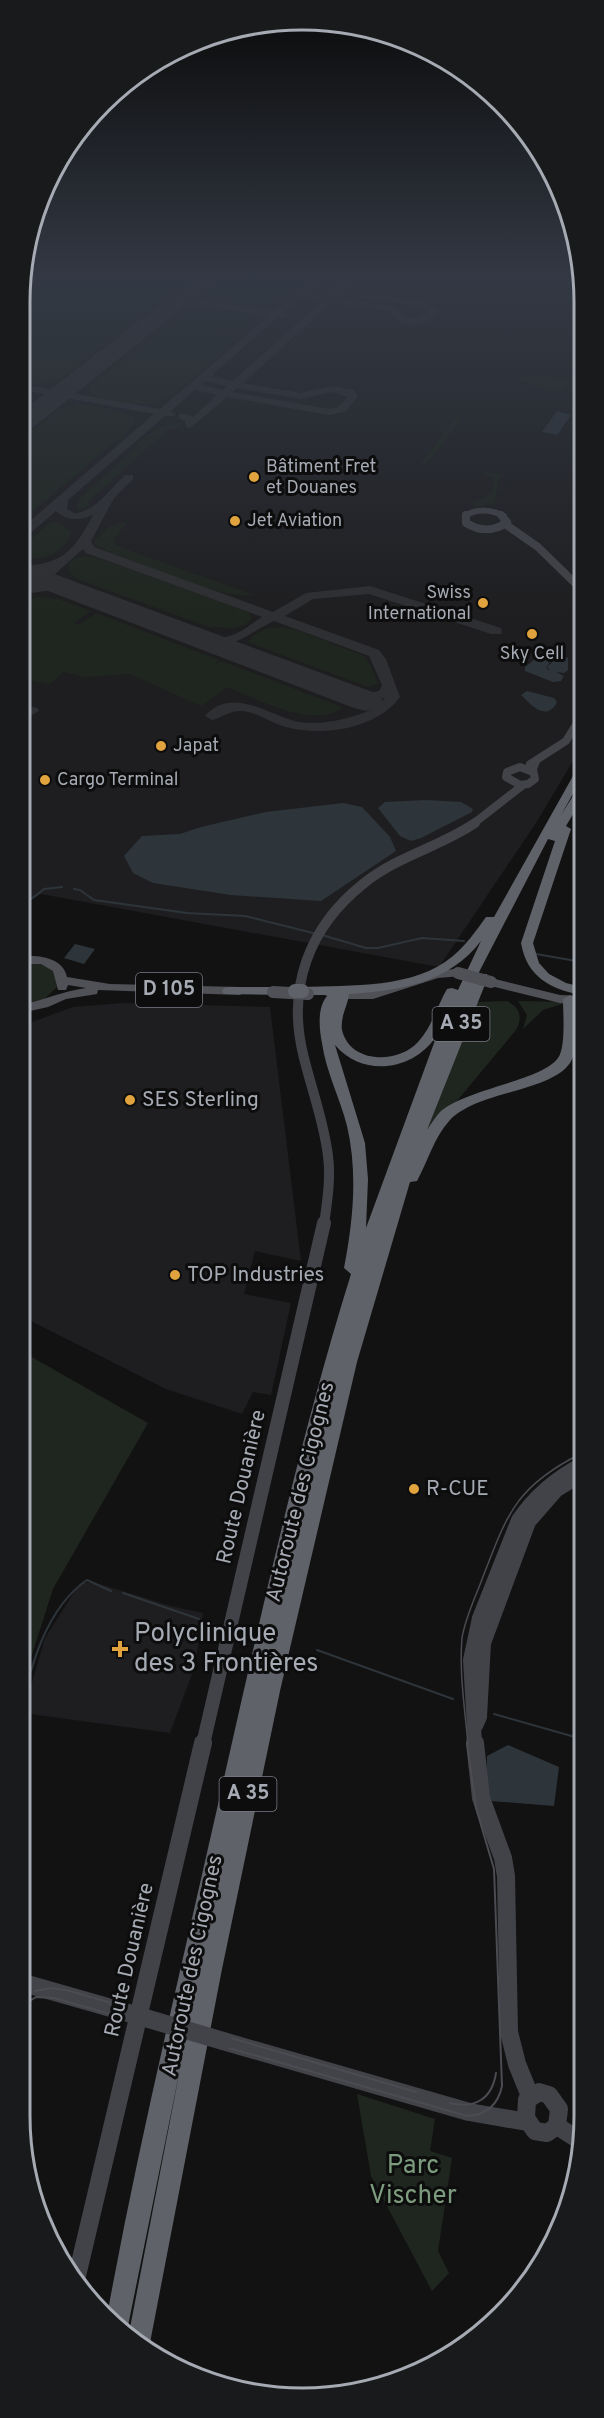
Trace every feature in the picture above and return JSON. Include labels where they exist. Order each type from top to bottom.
[{"type":"highway","name":"Autoroute des Cigognes","points":[[119,2317],[157,2127],[257,1673],[311,1443],[346,1315],[398,1154],[454,1011],[508,897],[574,783]]},
{"type":"highway","name":"Autoroute des Cigognes","points":[[141,2335],[177,2134],[271,1683],[324,1456],[380,1251],[410,1155],[465,1014],[525,887],[574,804]]},
{"type":"highway","points":[[571,809],[527,943],[529,958],[543,976],[553,983],[574,990]]},
{"type":"highway","points":[[229,991],[300,992],[363,988],[404,982],[443,969],[469,948],[508,897]]},
{"type":"highway","points":[[339,995],[335,1024],[340,1042],[346,1048],[362,1059],[378,1062],[408,1057],[423,1045],[435,1027],[508,897]]},
{"type":"highway","points":[[300,992],[321,1002],[327,1009]]},
{"type":"highway","points":[[339,995],[329,1002],[327,1009],[331,1052],[354,1127],[360,1171],[358,1226],[346,1298],[346,1315]]},
{"type":"highway","points":[[380,1251],[392,1237],[414,1172],[431,1135],[446,1114],[480,1096],[543,1076],[564,1061],[569,1045],[571,999]]},
{"type":"main road","points":[[502,526],[505,516],[492,510],[473,511],[464,518],[466,523],[475,528],[502,526],[517,533],[538,547],[574,582]]},
{"type":"main road","points":[[523,785],[510,782],[506,777],[507,772],[536,761],[568,739],[574,729]]},
{"type":"main road","points":[[520,767],[533,772],[536,761]]},
{"type":"main road","name":"Route Douanière","points":[[78,2270],[321,1243],[328,1197],[328,1158],[297,1026],[296,991],[301,970],[318,931],[350,894],[388,866],[468,828],[491,812],[506,797],[535,779],[533,772]]},
{"type":"main road","points":[[506,797],[510,782]]},
{"type":"main road","points":[[30,959],[51,964],[61,973],[63,980],[54,998],[44,1004],[30,1007]]},
{"type":"main road","name":"D 105","points":[[63,980],[110,988],[372,995],[420,982],[439,974],[458,973],[571,999]]},
{"type":"main road","name":"D 105","points":[[54,998],[110,988]]},
{"type":"main road","points":[[530,2096],[540,2092],[553,2099],[559,2109],[553,2131],[542,2134],[531,2128],[527,2122],[524,2111],[530,2096],[517,2064],[509,2032],[506,1876],[503,1858],[481,1798],[477,1777],[476,1726],[472,1714],[470,1660],[478,1618],[518,1520],[527,1506],[553,1480],[574,1468]]},
{"type":"main road","points":[[476,1726],[480,1717],[484,1643],[529,1522],[556,1490],[574,1480]]},
{"type":"main road","points":[[30,1985],[469,2112],[527,2122]]},
{"type":"main road","points":[[556,2126],[573,2136]]},
{"type":"shaded area","points":[[30,391],[574,391],[574,759],[536,823],[439,967],[41,894],[30,901]]},
{"type":"shaded area","points":[[557,411],[571,415],[557,435],[542,432]]},
{"type":"shaded area","points":[[544,652],[555,654],[546,668],[551,671],[547,667],[560,655],[568,658],[568,670],[564,673],[556,672],[564,676],[561,681],[553,682],[525,671],[525,667]]},
{"type":"shaded area","points":[[527,691],[554,698],[557,702],[549,711],[539,710],[521,695]]},
{"type":"shaded area","points":[[426,800],[461,802],[473,809],[472,812],[411,841],[400,836],[378,808],[385,802]]},
{"type":"shaded area","points":[[343,803],[362,807],[390,837],[396,851],[321,901],[231,895],[153,883],[133,873],[124,856],[142,836],[180,834],[266,812]]},
{"type":"shaded area","points":[[75,944],[95,949],[84,964],[64,958]]},
{"type":"shaded area","points":[[124,1003],[270,1007],[301,1261],[255,1251],[244,1294],[291,1303],[271,1395],[253,1392],[242,1414],[166,1389],[30,1321],[30,1023],[73,1007]]},
{"type":"shaded area","name":"Polyclinique des 3 Frontières","points":[[93,1582],[171,1606],[203,1613],[195,1666],[170,1733],[30,1714],[30,1689],[45,1638],[80,1583]]},
{"type":"shaded area","points":[[508,1745],[559,1767],[554,1806],[491,1801],[486,1792],[487,1756]]},
{"type":"green space","points":[[90,391],[177,391],[164,399],[147,404],[114,401],[91,394]]},
{"type":"green space","points":[[81,404],[111,409],[134,418],[134,423],[121,439],[115,441],[30,514],[30,433],[58,410]]},
{"type":"green space","points":[[457,417],[462,418],[448,438],[427,463],[419,465]]},
{"type":"green space","points":[[172,423],[181,423],[175,429],[168,430],[88,502],[91,506],[79,510],[77,505],[79,499],[138,445],[136,444],[158,428]]},
{"type":"green space","points":[[484,472],[502,475],[498,481],[495,503],[476,507],[472,503],[492,493],[494,477],[481,474]]},
{"type":"green space","points":[[128,521],[114,539],[117,546],[254,595],[239,595],[202,587],[95,545],[95,540],[110,526]]},
{"type":"green space","points":[[58,522],[72,532],[64,546],[52,555],[30,559],[30,540],[48,524]]},
{"type":"green space","points":[[84,556],[98,558],[246,611],[251,615],[251,619],[245,625],[234,628],[209,627],[77,579],[69,572],[69,564],[74,559]]},
{"type":"green space","points":[[30,599],[58,599],[91,611],[74,623],[78,625],[96,613],[219,660],[214,665],[221,661],[342,707],[331,713],[317,716],[302,714],[285,710],[227,687],[201,706],[130,674],[85,677],[64,672],[50,684],[30,681]]},
{"type":"green space","points":[[283,627],[300,631],[364,656],[378,684],[368,687],[247,642],[266,628]]},
{"type":"green space","points":[[30,962],[44,965],[55,972],[57,987],[43,1000],[30,1003]]},
{"type":"green space","points":[[507,1001],[519,1013],[516,1030],[456,1102],[416,1157],[476,1002]]},
{"type":"green space","points":[[518,1001],[569,1002],[543,1010],[523,1029],[527,1015]]},
{"type":"green space","points":[[30,1356],[148,1423],[53,1589],[30,1661]]},
{"type":"green space","name":"Parc Vischer","points":[[357,2094],[435,2119],[430,2151],[452,2158],[438,2251],[449,2273],[432,2291],[371,2176]]},
{"type":"waterway","points":[[30,900],[44,889],[62,887]]},
{"type":"waterway","points":[[74,889],[80,890],[94,900],[187,913],[245,916],[317,934]]},
{"type":"waterway","points":[[322,935],[366,948],[378,948],[422,938],[464,941]]},
{"type":"waterway","points":[[536,954],[574,961]]},
{"type":"waterway","points":[[30,1673],[42,1639],[51,1622],[73,1592],[87,1580],[111,1591]]},
{"type":"waterway","points":[[123,1593],[199,1619]]},
{"type":"waterway","points":[[211,1623],[217,1627]]},
{"type":"waterway","points":[[317,1650],[453,1699]]},
{"type":"waterway","points":[[494,1714],[574,1737]]},
{"type":"taxiway","points":[[43,391],[162,413]]},
{"type":"taxiway","points":[[162,413],[188,391]]},
{"type":"taxiway","points":[[209,391],[225,394]]},
{"type":"taxiway","points":[[225,394],[228,391]]},
{"type":"taxiway","points":[[271,391],[301,396],[324,391]]},
{"type":"taxiway","points":[[225,394],[329,412],[341,410],[353,397],[350,392],[343,391]]},
{"type":"taxiway","points":[[183,416],[190,420],[190,425],[225,394]]},
{"type":"taxiway","points":[[63,499],[162,413]]},
{"type":"taxiway","points":[[162,413],[170,414]]},
{"type":"taxiway","points":[[85,541],[109,496],[129,477]]},
{"type":"taxiway","points":[[30,527],[63,499]]},
{"type":"taxiway","points":[[63,499],[61,510],[73,516],[84,515],[105,501]]},
{"type":"taxiway","points":[[30,588],[43,579],[85,541]]},
{"type":"taxiway","points":[[85,541],[85,545],[90,550],[274,617]]},
{"type":"taxiway","points":[[30,570],[56,565]]},
{"type":"taxiway","points":[[30,589],[52,586],[69,589]]},
{"type":"taxiway","points":[[274,617],[310,596],[370,590],[496,631]]},
{"type":"taxiway","points":[[205,640],[219,642],[236,639],[274,617]]},
{"type":"taxiway","points":[[274,617],[374,653],[379,659],[389,685]]},
{"type":"taxiway","points":[[212,716],[224,709],[245,707],[299,726],[336,725],[378,712],[393,697],[389,685]]},
{"type":"taxiway","points":[[335,689],[363,698],[384,694],[389,685]]},
{"type":"runway","points":[[30,417],[63,391]]},
{"type":"runway","points":[[30,574],[366,701]]},
{"type":"tram line","points":[[468,1744],[461,1665],[462,1638],[467,1617],[498,1538],[516,1505],[541,1478],[574,1458]]},
{"type":"tram line","points":[[30,2001],[36,1997],[54,1998],[467,2116],[486,2111],[498,2099],[502,2086],[494,1869],[476,1808],[467,1743]]},
{"type":"tram line","points":[[35,1991],[52,1988],[70,1991],[416,2092]]},
{"type":"tram line","points":[[450,2103],[467,2104],[481,2100],[491,2090],[496,2073]]},
{"type":"place","name":"Bâtiment Fret et Douanes","points":[[254,477]]},
{"type":"place","name":"Jet Aviation","points":[[235,521]]},
{"type":"place","name":"Swiss International","points":[[483,603]]},
{"type":"place","name":"Sky Cell","points":[[532,634]]},
{"type":"place","name":"Japat","points":[[161,746]]},
{"type":"place","name":"Cargo Terminal","points":[[45,780]]},
{"type":"place","name":"SES Sterling","points":[[130,1100]]},
{"type":"place","name":"TOP Industries","points":[[175,1275]]},
{"type":"place","name":"R-CUE","points":[[414,1489]]},
{"type":"place","name":"Polyclinique des 3 Frontières","points":[[120,1649]]}]
